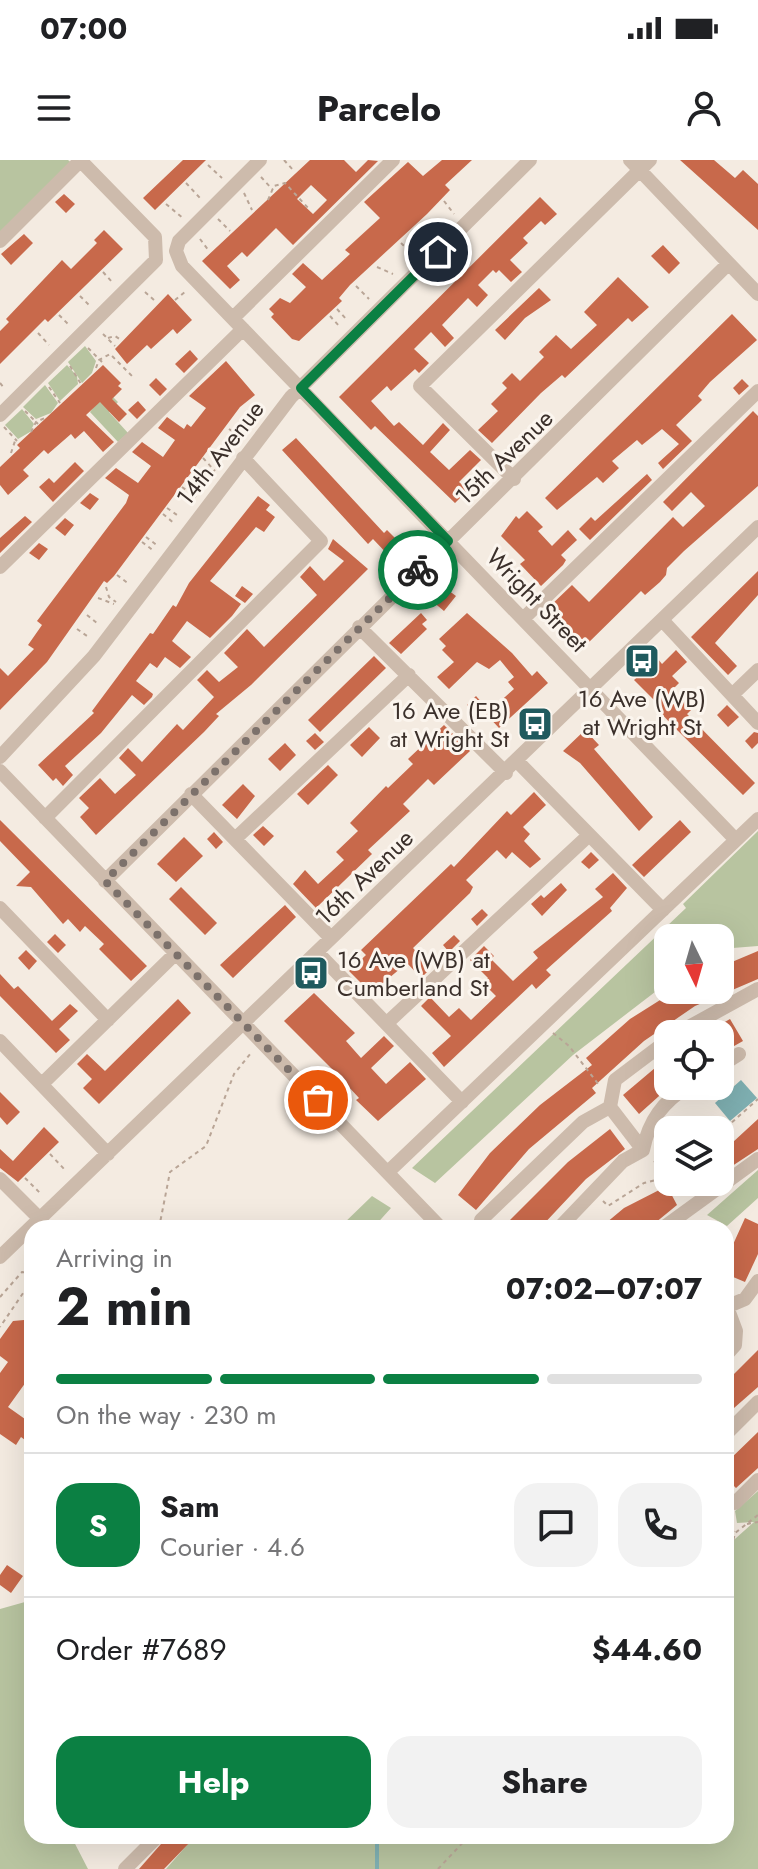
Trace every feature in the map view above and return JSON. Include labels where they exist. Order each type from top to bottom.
[{"type":"street","points":[[0,241],[81,160],[155,237],[158,252],[152,266],[1,420]]},
{"type":"street","points":[[0,567],[238,324],[393,160]]},
{"type":"street","name":"14th Avenue","points":[[0,757],[94,656],[236,459],[301,388],[530,160]]},
{"type":"street","points":[[514,479],[420,386],[640,164],[758,294]]},
{"type":"street","name":"Wright Street","points":[[259,167],[184,235],[176,251],[182,266],[736,840]]},
{"type":"street","name":"15th Avenue","points":[[105,881],[728,264]]},
{"type":"street","points":[[523,619],[758,391]]},
{"type":"street","points":[[45,818],[321,541],[236,459]]},
{"type":"street","name":"16th Avenue","points":[[39,1218],[506,773],[758,527]]},
{"type":"street","points":[[663,621],[758,723]]},
{"type":"street","points":[[359,627],[506,773]]},
{"type":"street","points":[[732,695],[758,670]]},
{"type":"street","points":[[236,838],[409,675]]},
{"type":"street","points":[[517,761],[663,910]]},
{"type":"street","points":[[0,771],[433,1220]]},
{"type":"street","points":[[191,794],[331,938]]},
{"type":"street","points":[[388,1172],[758,819]]},
{"type":"street","points":[[388,1022],[589,835]]},
{"type":"street","points":[[0,908],[108,1020]]},
{"type":"street","points":[[317,952],[462,1102]]},
{"type":"street","points":[[42,1084],[175,954]]},
{"type":"street","points":[[702,1020],[758,989]]},
{"type":"street","points":[[0,1041],[108,1154]]},
{"type":"street","points":[[643,1150],[610,1107],[615,1080],[654,1051]]},
{"type":"street","points":[[734,1057],[739,1054]]},
{"type":"street","points":[[567,1220],[623,1161],[643,1150],[648,1125],[669,1100]]},
{"type":"street","points":[[481,1220],[583,1122],[610,1107]]},
{"type":"street","points":[[674,1220],[758,1159]]},
{"type":"street","points":[[0,1179],[39,1218]]},
{"type":"street","name":"16th Avenue","points":[[0,1257],[24,1233]]},
{"type":"street","points":[[734,1304],[745,1299],[758,1281]]},
{"type":"street","points":[[734,1326],[734,1346]]},
{"type":"street","points":[[734,1426],[758,1402]]},
{"type":"street","points":[[735,1503],[758,1480]]},
{"type":"street","points":[[125,1869],[150,1844]]},
{"type":"path","points":[[284,160],[293,170]]},
{"type":"path","points":[[208,165],[222,179]]},
{"type":"path","points":[[259,167],[272,189]]},
{"type":"path","points":[[186,183],[201,199]]},
{"type":"path","points":[[268,200],[272,189],[285,183],[309,209]]},
{"type":"path","points":[[242,189],[252,210]]},
{"type":"path","points":[[444,201],[458,218]]},
{"type":"path","points":[[166,204],[185,220]]},
{"type":"path","points":[[215,215],[230,231]]},
{"type":"path","points":[[424,223],[438,238]]},
{"type":"path","points":[[197,235],[209,251]]},
{"type":"path","points":[[401,243],[417,259]]},
{"type":"path","points":[[377,267],[397,278]]},
{"type":"path","points":[[103,272],[116,286]]},
{"type":"path","points":[[356,286],[372,303]]},
{"type":"path","points":[[142,288],[154,300]]},
{"type":"path","points":[[175,300],[190,288]]},
{"type":"path","points":[[80,296],[93,309]]},
{"type":"path","points":[[337,309],[351,324]]},
{"type":"path","points":[[59,315],[73,329]]},
{"type":"path","points":[[330,316],[344,331]]},
{"type":"path","points":[[99,330],[115,346]]},
{"type":"path","points":[[38,333],[53,349]]},
{"type":"path","points":[[107,338],[111,335],[121,340]]},
{"type":"path","points":[[85,345],[100,361]]},
{"type":"path","points":[[96,368],[110,354],[132,376]]},
{"type":"path","points":[[67,362],[78,374],[81,384]]},
{"type":"path","points":[[0,383],[8,393]]},
{"type":"path","points":[[45,383],[60,403]]},
{"type":"path","points":[[22,407],[37,423]]},
{"type":"path","points":[[31,432],[37,423],[47,417]]},
{"type":"path","points":[[1,420],[16,440],[11,453]]},
{"type":"path","points":[[229,429],[245,440]]},
{"type":"path","points":[[211,450],[236,459]]},
{"type":"path","points":[[203,458],[219,474]]},
{"type":"path","points":[[189,479],[206,491]]},
{"type":"path","points":[[182,487],[200,500]]},
{"type":"path","points":[[167,508],[184,521]]},
{"type":"path","points":[[163,514],[179,527]]},
{"type":"path","points":[[146,537],[162,549]]},
{"type":"path","points":[[142,542],[158,554]]},
{"type":"path","points":[[117,575],[134,587]]},
{"type":"path","points":[[98,598],[106,598],[119,606],[109,597],[106,587]]},
{"type":"path","points":[[87,615],[103,628]]},
{"type":"path","points":[[77,629],[94,641]]},
{"type":"path","points":[[544,1024],[569,1046],[602,1090],[610,1107]]},
{"type":"path","points":[[161,1220],[170,1172],[206,1146],[234,1074],[253,1051]]},
{"type":"path","points":[[734,1120],[758,1099]]},
{"type":"path","points":[[643,1150],[654,1161]]},
{"type":"path","points":[[50,1154],[66,1171]]},
{"type":"path","points":[[25,1178],[42,1195]]},
{"type":"path","points":[[594,1191],[608,1206],[654,1180]]},
{"type":"path","points":[[0,1297],[24,1272]]},
{"type":"path","points":[[0,1327],[24,1292]]},
{"type":"path","points":[[734,1537],[735,1533],[758,1515]]},
{"type":"path","points":[[746,1525],[758,1522]]},
{"type":"path","points":[[438,1869],[461,1844]]},
{"type":"green space","points":[[0,160],[68,160],[75,166],[0,241]]},
{"type":"green space","points":[[85,346],[96,361],[92,373],[82,383],[68,362]]},
{"type":"green space","points":[[67,365],[77,376],[78,384],[60,401],[48,383]]},
{"type":"green space","points":[[45,385],[58,403],[51,413],[36,419],[23,407]]},
{"type":"green space","points":[[107,391],[118,402],[109,412],[128,433],[118,442],[90,412]]},
{"type":"green space","points":[[22,409],[34,424],[30,432],[18,439],[5,425]]},
{"type":"green space","points":[[758,831],[758,946],[734,948],[734,924],[669,924],[686,908],[683,904]]},
{"type":"green space","points":[[654,938],[654,993],[573,1055],[435,1183],[412,1168]]},
{"type":"green space","points":[[758,1170],[758,1198],[734,1220],[716,1220],[707,1215],[729,1196],[734,1196],[734,1191]]},
{"type":"green space","points":[[372,1196],[391,1208],[380,1220],[347,1220]]},
{"type":"green space","points":[[758,1491],[758,1869],[166,1869],[188,1844],[734,1844],[734,1540],[754,1522],[737,1523],[735,1511]]},
{"type":"green space","points":[[24,1602],[24,1844],[75,1844],[88,1869],[0,1869],[0,1609]]},
{"type":"water","points":[[741,1080],[757,1098],[734,1118],[726,1116],[715,1103],[718,1100],[734,1100],[734,1086]]},
{"type":"building","points":[[183,160],[206,160],[155,210],[143,198]]},
{"type":"building","points":[[310,160],[344,160],[356,172],[368,160],[378,161],[293,245],[276,228],[247,257],[242,252],[227,266],[240,280],[230,289],[202,261]],"holes":[[[311,185],[327,200],[313,214],[297,199]]]},
{"type":"building","points":[[442,160],[472,160],[445,185],[450,190],[427,214],[350,285],[339,298],[342,301],[299,341],[292,339],[271,317],[274,314],[269,309],[280,298],[290,303],[306,287],[292,274],[303,263],[322,280],[350,254],[345,250],[380,218],[364,202],[408,162],[423,176]]},
{"type":"building","points":[[680,160],[714,160],[735,178],[743,170],[758,184],[758,230]]},
{"type":"building","points":[[64,194],[75,204],[66,213],[55,202]]},
{"type":"building","points":[[540,197],[557,214],[545,225],[541,221],[523,238],[528,243],[510,260],[522,272],[511,282],[499,270],[496,273],[493,270],[478,285],[488,295],[477,307],[468,298],[442,325],[454,338],[445,347],[431,332],[414,349],[429,363],[419,373],[415,369],[391,391],[387,386],[371,401],[394,426],[399,422],[423,445],[443,423],[450,430],[430,452],[449,470],[470,450],[481,460],[459,482],[468,490],[455,503],[375,426],[371,430],[339,397]]},
{"type":"building","points":[[104,230],[123,249],[0,364],[0,331],[9,322],[6,319],[62,260],[71,269],[97,243],[94,240]]},
{"type":"building","points":[[24,234],[33,243],[11,265],[1,254]]},
{"type":"building","points":[[663,245],[680,263],[669,274],[651,256]]},
{"type":"building","points":[[618,277],[649,307],[632,322],[628,318],[565,378],[562,375],[541,393],[492,443],[478,430],[498,411],[491,404],[507,388],[502,383],[512,373],[520,381],[544,357],[539,352],[556,335],[571,349],[597,325],[584,312]]},
{"type":"building","points":[[539,288],[551,300],[525,318],[505,340],[495,330]]},
{"type":"building","points":[[168,294],[192,320],[177,334],[173,329],[151,349],[147,345],[127,364],[115,349]]},
{"type":"building","points":[[732,314],[757,340],[710,382],[698,396],[702,400],[676,425],[692,441],[663,469],[658,463],[679,444],[662,429],[642,445],[637,440],[612,461],[619,468],[603,483],[597,477],[557,510],[545,498]]},
{"type":"building","points":[[190,350],[198,359],[184,373],[175,364]]},
{"type":"building","points":[[226,361],[255,395],[240,407],[114,576],[107,583],[104,581],[47,662],[0,710],[0,668],[8,676],[34,649],[28,645],[42,625],[37,621],[126,503],[129,495],[105,478],[116,468],[138,483],[151,466],[132,452],[142,442],[163,457],[175,440],[158,428],[167,417],[184,429],[187,424],[191,427],[206,408],[189,396]]},
{"type":"building","points":[[103,365],[121,383],[118,386],[122,389],[112,399],[127,414],[119,422],[100,402],[86,415],[114,442],[103,452],[84,431],[75,439],[71,434],[48,454],[44,450],[23,470],[29,476],[8,495],[0,485],[0,467],[20,448],[17,445]]},
{"type":"building","points":[[156,378],[167,389],[160,396],[149,385]]},
{"type":"building","points":[[742,379],[749,386],[739,395],[733,388]]},
{"type":"building","points":[[138,401],[146,410],[137,419],[128,410]]},
{"type":"building","points":[[753,411],[758,416],[758,486],[684,551],[667,568],[660,582],[645,595],[641,591],[583,648],[548,608],[572,585],[589,602],[673,517],[683,527],[705,506],[691,492],[672,511],[663,502]]},
{"type":"building","points":[[296,438],[384,533],[387,530],[404,547],[392,559],[373,539],[368,544],[282,450]]},
{"type":"building","points":[[75,462],[84,471],[53,502],[39,487],[49,478],[54,483]]},
{"type":"building","points":[[647,474],[652,480],[590,540],[579,529],[591,517],[595,521]]},
{"type":"building","points":[[90,493],[99,499],[90,510],[80,503]]},
{"type":"building","points":[[258,496],[270,505],[266,510],[275,517],[264,532],[256,527],[210,581],[241,604],[210,638],[187,621],[172,641],[191,657],[180,668],[165,657],[157,668],[150,663],[136,681],[153,694],[152,697],[144,705],[132,695],[101,733],[65,766],[73,775],[63,786],[56,778],[53,781],[38,765],[94,713],[92,711],[150,633],[153,634],[173,605],[176,607],[189,583]]},
{"type":"building","points":[[527,511],[543,527],[538,531],[552,546],[568,530],[577,540],[561,555],[566,560],[563,565],[541,586],[520,564],[525,560],[501,536],[516,516],[519,519]]},
{"type":"building","points":[[25,516],[32,522],[0,553],[0,538]]},
{"type":"building","points":[[65,518],[74,525],[65,536],[55,528]]},
{"type":"building","points":[[333,539],[368,569],[251,685],[216,714],[219,716],[204,732],[96,835],[80,817],[89,808],[79,798],[100,778],[115,794],[136,775],[119,758],[128,748],[142,762],[177,724],[183,730],[214,697],[197,680],[207,670],[219,682],[238,667],[224,653],[247,629],[264,647],[317,595],[300,577],[310,566],[324,581],[344,561],[328,549]]},
{"type":"building","points":[[39,543],[48,549],[39,560],[29,553]]},
{"type":"building","points":[[758,571],[758,595],[715,643],[737,666],[728,675],[691,637]]},
{"type":"building","points":[[242,586],[253,594],[245,603],[235,596]]},
{"type":"building","points":[[444,587],[456,596],[444,611],[432,601]]},
{"type":"building","points":[[421,613],[427,620],[422,624],[427,629],[401,654],[389,643]]},
{"type":"building","points":[[467,613],[512,653],[532,676],[537,671],[548,683],[499,728],[486,714],[514,689],[508,682],[514,677],[500,660],[489,669],[477,662],[449,689],[437,677],[454,662],[442,650],[446,646],[439,639]]},
{"type":"building","points":[[676,650],[687,662],[672,676],[679,683],[673,689],[692,709],[687,714],[755,783],[743,795],[673,726],[658,710],[661,707],[634,680],[658,659],[662,664]]},
{"type":"building","points":[[374,656],[386,668],[320,732],[308,720]]},
{"type":"building","points":[[476,696],[484,705],[475,713],[467,705]]},
{"type":"building","points":[[727,705],[739,717],[728,727],[717,715]]},
{"type":"building","points":[[444,725],[470,751],[434,785],[428,779],[403,804],[410,811],[368,850],[372,854],[316,908],[293,884],[305,870],[318,884],[344,860],[336,852],[358,831],[350,823],[413,764],[408,759]]},
{"type":"building","points":[[369,727],[380,738],[362,757],[350,745]]},
{"type":"building","points":[[585,730],[599,745],[594,749],[653,817],[639,831],[580,763],[563,751]]},
{"type":"building","points":[[754,732],[758,733],[758,743],[752,749],[745,741]]},
{"type":"building","points":[[315,733],[324,742],[315,750],[306,741]]},
{"type":"building","points":[[285,743],[296,755],[280,771],[268,759]]},
{"type":"building","points":[[328,765],[338,775],[308,805],[297,794]]},
{"type":"building","points":[[243,784],[255,796],[237,819],[222,805]]},
{"type":"building","points":[[534,792],[546,805],[523,827],[530,834],[524,841],[541,859],[530,868],[512,852],[506,859],[497,850],[466,880],[473,887],[470,893],[413,948],[431,968],[421,978],[407,963],[371,993],[349,971],[366,955],[361,950],[451,864],[454,867],[507,811],[511,815]]},
{"type":"building","points":[[0,820],[147,966],[131,981],[99,949],[104,944],[85,926],[80,932],[68,919],[63,924],[31,887],[16,886],[30,872],[0,841]]},
{"type":"building","points":[[680,820],[691,832],[644,877],[632,865]]},
{"type":"building","points":[[263,826],[274,836],[264,846],[253,835]]},
{"type":"building","points":[[214,832],[223,842],[216,849],[207,839]]},
{"type":"building","points":[[184,837],[203,856],[176,882],[157,864]]},
{"type":"building","points":[[591,852],[599,860],[589,869],[581,862]]},
{"type":"building","points":[[613,873],[627,888],[610,908],[612,911],[546,970],[551,975],[536,989],[532,984],[444,1067],[432,1053],[451,1036],[421,1006],[430,997],[449,1017],[459,1008],[471,1020],[496,996],[483,983],[488,978],[470,960],[484,946],[494,956],[491,959],[513,981],[538,958],[533,952],[603,897],[595,889]]},
{"type":"building","points":[[561,883],[567,890],[542,916],[531,904],[541,895],[544,898]]},
{"type":"building","points":[[181,887],[217,923],[205,935],[169,899]]},
{"type":"building","points":[[285,905],[296,917],[233,978],[220,965]]},
{"type":"building","points":[[482,909],[488,915],[477,926],[471,919]]},
{"type":"building","points":[[55,934],[66,945],[58,953],[47,942]]},
{"type":"building","points":[[454,935],[460,941],[449,952],[443,945]]},
{"type":"building","points":[[26,950],[37,961],[29,970],[18,958]]},
{"type":"building","points":[[758,951],[758,979],[734,989],[734,961]]},
{"type":"building","points":[[0,974],[14,989],[18,986],[52,1021],[70,1004],[78,1011],[59,1029],[70,1040],[56,1053],[0,996]]},
{"type":"building","points":[[314,993],[355,1033],[346,1041],[361,1058],[384,1036],[394,1046],[371,1068],[386,1084],[410,1062],[426,1079],[378,1121],[284,1021]]},
{"type":"building","points":[[178,999],[191,1013],[99,1104],[83,1088],[92,1079],[77,1064],[87,1054],[105,1071]]},
{"type":"building","points":[[654,1004],[700,1004],[675,1020],[654,1020],[654,1034],[592,1088],[596,1093],[529,1149],[476,1210],[458,1195],[490,1153],[540,1105],[592,1065],[586,1058],[630,1019]]},
{"type":"building","points":[[734,1026],[743,1041],[734,1046]]},
{"type":"building","points":[[654,1069],[655,1100],[639,1114],[623,1095]]},
{"type":"building","points":[[0,1092],[20,1112],[7,1125],[0,1117]]},
{"type":"building","points":[[758,1119],[758,1149],[734,1165],[734,1141]]},
{"type":"building","points":[[44,1127],[59,1142],[18,1182],[0,1168],[0,1149],[13,1161]]},
{"type":"building","points":[[610,1129],[625,1149],[586,1179],[548,1220],[510,1220],[568,1162]]},
{"type":"building","points":[[654,1193],[654,1196],[672,1196],[677,1205],[659,1220],[610,1220],[624,1208]]},
{"type":"building","points":[[745,1218],[758,1224],[758,1254],[745,1282],[734,1277],[734,1242]]},
{"type":"building","points":[[24,1320],[24,1385],[8,1407],[24,1418],[24,1439],[21,1437],[16,1445],[0,1434],[0,1373],[8,1362],[0,1356],[0,1339],[13,1321]]},
{"type":"building","points":[[758,1350],[758,1387],[734,1408],[734,1374]]},
{"type":"building","points":[[758,1432],[758,1468],[736,1488],[734,1455]]},
{"type":"building","points":[[7,1565],[23,1576],[11,1593],[0,1585],[0,1575]]},
{"type":"building","points":[[161,1844],[188,1844],[164,1869],[139,1869]]},
{"type":"waterway","points":[[377,1844],[377,1869]]},
{"type":"way so far","points":[[318,1100],[105,881],[418,570]]},
{"type":"place","name":"16 Ave (WB) at Wright St","points":[[642,661]]},
{"type":"place","name":"16 Ave (EB) at Wright St","points":[[535,724]]},
{"type":"place","name":"16 Ave (WB) at Cumberland St","points":[[311,973]]},
{"type":"route","points":[[418,570],[448,541],[301,388],[438,252]]}]
